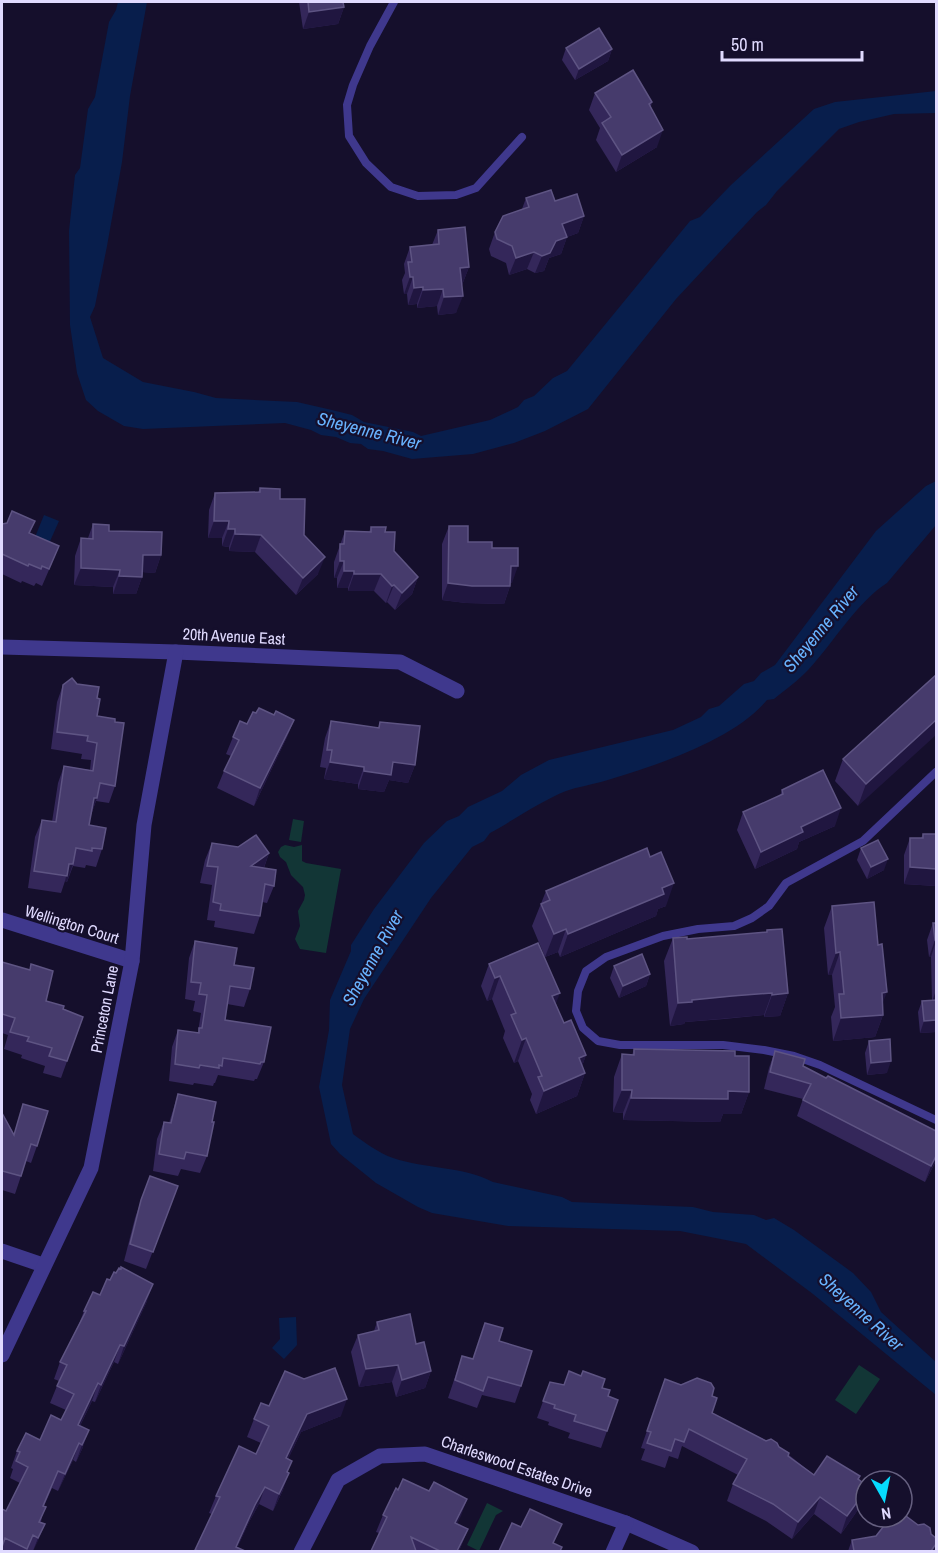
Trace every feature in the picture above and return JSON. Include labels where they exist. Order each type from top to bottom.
[{"type":"street","name":"20th Avenue East","points":[[2,647],[400,662],[457,692]]},
{"type":"street","name":"Princeton Lane","points":[[2,1355],[91,1168],[132,961],[144,825],[176,652]]},
{"type":"street","name":"Wellington Court","points":[[2,920],[132,961]]},
{"type":"street","points":[[2,1251],[43,1265]]},
{"type":"street","name":"Charleswood Estates Drive","points":[[301,1551],[338,1480],[380,1456],[426,1454],[626,1522],[692,1551]]},
{"type":"street","points":[[613,1551],[626,1522]]},
{"type":"lane","points":[[394,2],[362,65],[347,105],[349,136],[366,163],[391,187],[418,196],[456,195],[476,188],[522,137]]},
{"type":"lane","points":[[936,772],[863,842],[786,883],[769,906],[753,918],[735,926],[698,929],[663,936],[606,957],[586,971],[578,991],[576,1011],[582,1028],[597,1041],[620,1045],[723,1045],[794,1056],[820,1065],[936,1120]]},
{"type":"green space","points":[[293,819],[304,821],[301,842],[289,840]]},
{"type":"green space","points":[[285,845],[294,847],[302,845],[302,861],[306,863],[341,869],[326,953],[300,949],[295,939],[300,926],[298,911],[305,895],[303,887],[291,875],[286,862],[278,852]]},
{"type":"green space","points":[[859,1365],[880,1379],[856,1414],[835,1400]]},
{"type":"green space","points":[[487,1503],[503,1511],[496,1515],[479,1551],[467,1545]]},
{"type":"water","name":"Sheyenne River","points":[[118,2],[147,2],[107,246],[95,306],[90,317],[103,358],[143,382],[216,398],[297,402],[352,415],[364,422],[413,432],[421,436],[490,420],[518,407],[553,378],[567,371],[690,221],[700,217],[731,185],[814,109],[835,102],[936,91],[936,113],[894,114],[839,129],[777,191],[676,299],[588,409],[545,431],[514,443],[473,454],[412,459],[368,449],[361,444],[321,435],[285,423],[143,429],[124,426],[98,411],[86,400],[77,373],[70,325],[69,231],[75,175],[80,168],[88,109],[95,97],[109,22]]},
{"type":"water","name":"Sheyenne River","points":[[936,481],[936,525],[887,583],[856,611],[809,669],[774,699],[767,700],[752,715],[713,740],[644,769],[557,795],[490,833],[484,841],[472,847],[431,898],[364,999],[350,1029],[342,1085],[353,1134],[377,1151],[393,1158],[469,1173],[493,1182],[562,1197],[572,1202],[693,1207],[713,1212],[754,1215],[766,1220],[774,1218],[853,1273],[871,1292],[881,1312],[936,1362],[936,1395],[813,1294],[746,1244],[680,1231],[508,1226],[432,1213],[418,1207],[376,1183],[331,1144],[319,1087],[329,1030],[330,1000],[351,951],[351,945],[374,909],[424,843],[447,821],[459,816],[468,807],[502,791],[521,775],[549,760],[673,730],[701,717],[709,709],[719,706],[744,684],[754,681],[761,673],[775,665],[876,531],[926,486]]},
{"type":"water","points":[[44,515],[59,521],[47,548],[33,542]]},
{"type":"water","points":[[296,1317],[297,1345],[284,1359],[272,1348],[280,1339],[279,1318]]},
{"type":"building","points":[[308,2],[343,2],[344,7],[309,12]]},
{"type":"building","points":[[599,28],[612,49],[579,69],[566,48]]},
{"type":"building","points":[[633,70],[652,102],[649,104],[663,130],[622,155],[602,123],[611,117],[595,93]]},
{"type":"building","points":[[551,190],[555,201],[577,194],[584,216],[562,224],[567,237],[556,241],[550,253],[542,256],[534,252],[516,258],[512,246],[497,239],[495,232],[503,216],[529,207],[526,198]]},
{"type":"building","points":[[465,227],[469,267],[460,268],[463,296],[444,297],[443,289],[414,288],[408,262],[412,262],[410,247],[439,244],[438,230]]},
{"type":"building","points":[[260,488],[280,489],[280,499],[305,499],[304,535],[325,557],[303,578],[261,535],[235,534],[235,529],[228,529],[229,521],[214,521],[215,493],[260,492]]},
{"type":"building","points":[[12,511],[35,521],[29,533],[59,546],[49,569],[42,566],[41,569],[29,564],[28,566],[2,554],[2,524],[7,523]]},
{"type":"building","points":[[93,524],[109,525],[109,531],[162,532],[161,555],[143,555],[142,577],[119,576],[120,570],[81,568],[81,538],[93,539]]},
{"type":"building","points":[[449,526],[468,526],[468,542],[492,542],[492,548],[518,548],[518,566],[511,566],[510,586],[472,586],[448,583]]},
{"type":"building","points":[[371,527],[386,527],[385,532],[395,532],[394,551],[418,577],[402,593],[381,574],[354,574],[354,571],[344,571],[344,561],[340,561],[340,544],[344,544],[345,531],[371,532]]},
{"type":"building","points":[[936,675],[936,720],[866,784],[843,759]]},
{"type":"building","points":[[72,678],[77,684],[99,687],[97,698],[100,699],[97,716],[124,723],[115,786],[100,783],[97,798],[94,798],[89,825],[106,828],[102,849],[92,848],[92,851],[76,848],[73,864],[69,864],[67,876],[34,871],[42,820],[56,822],[64,766],[93,771],[97,743],[87,741],[88,736],[57,732],[63,685]]},
{"type":"building","points":[[259,708],[274,715],[276,711],[294,720],[260,788],[224,771],[239,740],[233,737],[240,721],[247,724],[253,712],[256,713]]},
{"type":"building","points":[[331,721],[379,728],[380,722],[420,726],[415,765],[393,762],[391,775],[364,771],[364,767],[330,762],[332,750],[327,750]]},
{"type":"building","points":[[823,770],[841,808],[801,827],[803,832],[761,852],[743,812],[783,794],[782,790]]},
{"type":"building","points":[[923,834],[936,834],[936,869],[910,867],[910,838],[923,838]]},
{"type":"building","points":[[256,835],[269,853],[251,866],[276,870],[274,886],[265,884],[260,916],[220,910],[221,904],[213,902],[218,867],[207,866],[212,843],[238,847]]},
{"type":"building","points":[[878,840],[888,859],[871,867],[861,848]]},
{"type":"building","points":[[647,848],[650,857],[661,852],[674,883],[662,888],[664,894],[568,934],[566,929],[554,934],[541,904],[550,900],[546,891]]},
{"type":"building","points":[[874,902],[878,945],[882,944],[887,992],[882,993],[883,1015],[841,1018],[839,994],[844,994],[840,952],[836,953],[832,906]]},
{"type":"building","points":[[933,923],[936,923],[936,940],[935,940]]},
{"type":"building","points":[[782,929],[788,993],[732,996],[678,1003],[673,938],[687,937],[687,939]]},
{"type":"building","points":[[195,941],[237,948],[234,965],[254,968],[250,989],[230,986],[225,1020],[271,1027],[264,1062],[260,1064],[223,1058],[222,1066],[219,1065],[219,1068],[200,1065],[199,1068],[175,1064],[178,1030],[199,1033],[199,1028],[202,1028],[207,995],[199,994],[201,983],[191,982]]},
{"type":"building","points":[[538,943],[560,993],[552,996],[564,1023],[571,1020],[586,1055],[579,1058],[585,1073],[544,1091],[538,1077],[542,1076],[526,1038],[522,1040],[511,1015],[516,1013],[500,976],[495,978],[489,964]]},
{"type":"building","points":[[642,954],[650,974],[623,986],[614,966]]},
{"type":"building","points":[[2,962],[30,970],[31,964],[53,971],[46,1001],[64,1006],[63,1009],[83,1017],[67,1061],[49,1056],[52,1048],[27,1041],[29,1037],[10,1032],[15,1018],[2,1014]]},
{"type":"building","points":[[936,1000],[936,1020],[924,1021],[922,1001]]},
{"type":"building","points":[[890,1039],[891,1061],[871,1063],[869,1041]]},
{"type":"building","points":[[634,1049],[735,1051],[735,1056],[749,1056],[749,1092],[728,1091],[728,1099],[631,1098],[632,1090],[622,1090],[622,1054],[634,1055]]},
{"type":"building","points":[[775,1051],[805,1059],[803,1066],[826,1078],[828,1076],[936,1131],[936,1156],[931,1166],[803,1100],[811,1084],[770,1072]]},
{"type":"building","points":[[178,1094],[216,1102],[207,1156],[186,1152],[184,1159],[159,1154],[164,1122],[171,1123]]},
{"type":"building","points":[[23,1104],[48,1111],[37,1146],[31,1144],[21,1176],[2,1171],[2,1113],[14,1135]]},
{"type":"building","points":[[150,1176],[178,1186],[153,1252],[130,1244],[141,1200]]},
{"type":"building","points":[[121,1267],[153,1284],[124,1346],[120,1345],[101,1385],[98,1383],[78,1425],[89,1430],[82,1445],[79,1443],[65,1474],[58,1471],[43,1506],[46,1507],[39,1522],[45,1524],[38,1538],[33,1535],[27,1549],[5,1538],[2,1547],[2,1509],[6,1511],[28,1467],[16,1461],[20,1452],[17,1451],[26,1433],[40,1440],[51,1415],[61,1420],[74,1394],[57,1386],[67,1365],[60,1362],[93,1292],[100,1295],[107,1279],[110,1280],[114,1272],[116,1273]]},
{"type":"building","points":[[410,1314],[416,1344],[424,1342],[431,1371],[402,1380],[398,1365],[366,1369],[358,1335],[379,1330],[377,1322]]},
{"type":"building","points":[[485,1323],[503,1328],[499,1341],[532,1351],[521,1386],[488,1377],[483,1391],[455,1380],[462,1356],[473,1359]]},
{"type":"building","points":[[335,1368],[347,1399],[307,1414],[286,1458],[292,1461],[279,1494],[265,1487],[255,1505],[236,1547],[245,1551],[195,1550],[220,1497],[216,1496],[239,1446],[256,1454],[269,1426],[254,1419],[261,1403],[269,1406],[285,1371],[304,1379]]},
{"type":"building","points":[[569,1371],[581,1376],[583,1371],[605,1379],[602,1388],[610,1390],[608,1396],[618,1400],[607,1431],[574,1421],[576,1415],[554,1408],[555,1405],[543,1401],[550,1382],[564,1385]]},
{"type":"building","points":[[697,1378],[711,1383],[714,1388],[712,1396],[717,1398],[712,1413],[766,1441],[771,1439],[789,1453],[788,1456],[814,1475],[827,1456],[854,1472],[854,1506],[847,1516],[820,1497],[798,1522],[773,1504],[733,1484],[747,1459],[689,1429],[684,1442],[675,1439],[671,1451],[647,1443],[651,1432],[647,1431],[665,1379],[681,1385]]},
{"type":"building","points":[[403,1479],[429,1491],[434,1482],[467,1499],[455,1523],[468,1529],[457,1551],[440,1551],[411,1537],[416,1551],[371,1551],[387,1517],[383,1515]]},
{"type":"building","points":[[530,1509],[562,1524],[553,1543],[562,1547],[560,1551],[499,1551],[512,1523],[521,1527]]},
{"type":"building","points":[[914,1522],[930,1528],[931,1534],[936,1538],[936,1544],[931,1551],[854,1551],[852,1540],[876,1536],[882,1529],[914,1529]]}]
